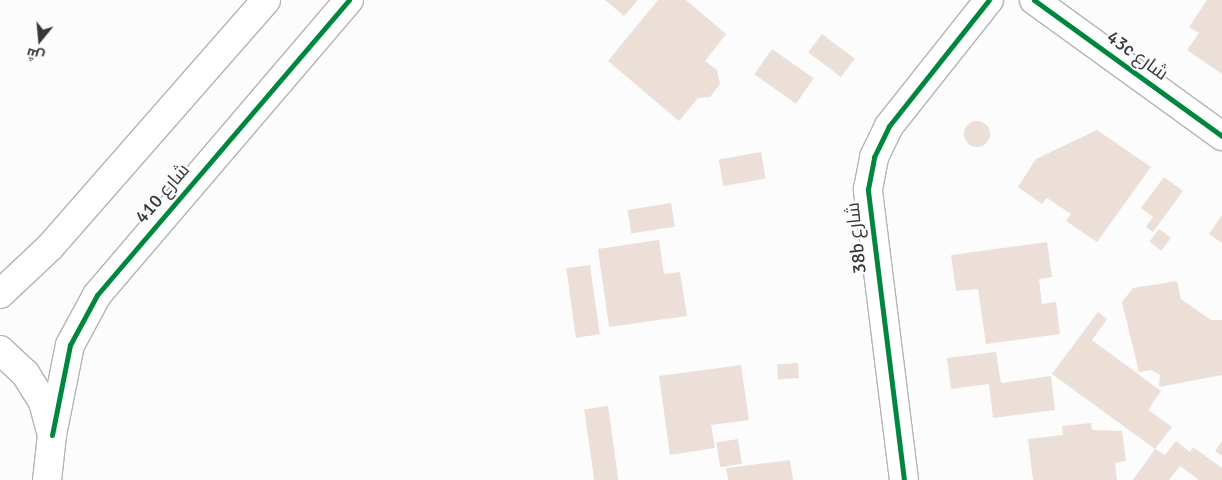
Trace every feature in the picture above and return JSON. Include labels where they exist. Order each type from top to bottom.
[{"type":"street","points":[[0,294],[50,247],[266,0]]},
{"type":"street","name":"شارع 410","points":[[55,464],[70,345],[97,295],[349,0]]},
{"type":"street","name":"38b شارع","points":[[904,480],[868,189],[874,157],[889,126],[989,0]]},
{"type":"street","name":"43c شارع","points":[[1034,0],[1222,136]]},
{"type":"street","points":[[0,350],[25,373],[39,395],[55,464]]},
{"type":"building","points":[[605,0],[638,0],[624,16]]},
{"type":"building","points":[[658,0],[686,0],[726,34],[705,61],[717,70],[720,84],[710,97],[698,98],[679,121],[608,61]]},
{"type":"building","points":[[1207,0],[1222,0],[1222,74],[1187,50],[1199,33],[1189,27]]},
{"type":"building","points":[[822,34],[855,59],[841,77],[808,52]]},
{"type":"building","points":[[772,49],[814,78],[796,104],[754,74]]},
{"type":"building","points":[[977,121],[986,125],[990,134],[986,143],[977,147],[968,143],[964,134],[968,125]]},
{"type":"building","points":[[1097,130],[1151,167],[1097,242],[1066,221],[1071,214],[1047,198],[1042,204],[1018,187],[1036,159]]},
{"type":"building","points":[[761,152],[766,179],[723,186],[719,159]]},
{"type":"building","points":[[1164,177],[1183,191],[1153,232],[1146,227],[1153,217],[1141,208]]},
{"type":"building","points":[[671,203],[675,227],[631,234],[628,210]]},
{"type":"building","points":[[1222,215],[1222,243],[1209,234]]},
{"type":"building","points":[[1159,229],[1171,238],[1161,251],[1149,242]]},
{"type":"building","points":[[659,240],[664,274],[680,272],[687,316],[609,327],[598,249]]},
{"type":"building","points":[[1047,242],[1052,277],[1039,279],[1042,304],[1056,302],[1060,334],[986,344],[978,289],[956,291],[951,255]]},
{"type":"building","points":[[590,265],[600,334],[576,338],[566,268]]},
{"type":"building","points":[[1177,281],[1181,299],[1211,320],[1222,320],[1222,375],[1159,387],[1160,375],[1151,370],[1139,372],[1122,302],[1133,288]]},
{"type":"building","points":[[1098,312],[1107,319],[1092,340],[1161,391],[1148,410],[1172,427],[1155,449],[1052,374]]},
{"type":"building","points":[[996,352],[1001,383],[1051,376],[1055,410],[993,418],[989,384],[951,389],[947,358]]},
{"type":"building","points":[[798,363],[799,378],[778,379],[777,364]]},
{"type":"building","points":[[741,365],[749,420],[711,425],[715,448],[670,455],[659,376]]},
{"type":"building","points":[[608,406],[618,480],[594,480],[584,409]]},
{"type":"building","points":[[1091,423],[1092,430],[1122,431],[1126,461],[1115,463],[1117,480],[1033,480],[1028,439],[1063,435],[1062,426]]},
{"type":"building","points":[[738,439],[742,464],[720,467],[716,442]]},
{"type":"building","points":[[1176,441],[1190,452],[1193,447],[1222,468],[1222,480],[1199,480],[1180,466],[1169,480],[1133,480],[1155,449],[1165,455]]},
{"type":"building","points":[[1222,441],[1222,456],[1215,451]]},
{"type":"building","points":[[790,460],[793,480],[728,480],[726,468]]},
{"type":"cycle path","points":[[52,435],[70,345],[97,295],[349,0]]},
{"type":"cycle path","points":[[904,480],[868,189],[874,157],[889,126],[989,0]]},
{"type":"cycle path","points":[[1034,0],[1222,136]]}]
